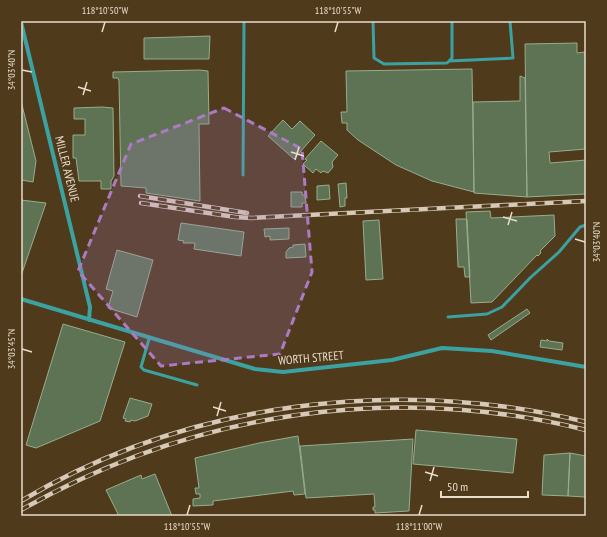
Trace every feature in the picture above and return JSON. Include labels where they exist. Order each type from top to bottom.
[{"type":"street","name":"MILLER AVENUE","points":[[21,22],[90,307],[89,320]]},
{"type":"street","name":"WORTH STREET","points":[[21,299],[149,339],[256,369],[282,372],[392,360],[442,348],[492,351],[586,367]]},
{"type":"lane","points":[[243,175],[244,21]]},
{"type":"lane","points":[[373,21],[374,58],[384,64],[447,63],[449,61],[513,58],[510,21]]},
{"type":"lane","points":[[449,61],[452,58],[452,21]]},
{"type":"lane","points":[[448,317],[487,314],[502,307],[530,278],[559,252],[580,227],[586,225]]},
{"type":"lane","points":[[149,339],[141,367],[144,370],[197,385]]},
{"type":"highlighted area","points":[[224,108],[302,149],[312,272],[280,354],[161,366],[78,271],[131,144]]},
{"type":"building","points":[[210,36],[209,59],[144,59],[144,38]]},
{"type":"building","points":[[577,43],[577,53],[585,52],[586,149],[549,152],[550,163],[586,160],[586,194],[527,197],[525,44]]},
{"type":"building","points":[[472,69],[474,192],[432,181],[396,165],[358,140],[347,130],[347,123],[342,123],[341,112],[347,112],[346,71]]},
{"type":"building","points":[[208,71],[209,124],[199,124],[200,201],[146,193],[146,188],[121,186],[119,81],[118,78],[113,78],[113,72]]},
{"type":"building","points":[[520,76],[525,78],[527,197],[474,193],[473,102],[520,101]]},
{"type":"building","points":[[21,101],[36,161],[33,182],[21,180]]},
{"type":"building","points":[[74,108],[113,108],[114,176],[111,181],[111,189],[101,189],[101,181],[79,181],[76,158],[73,158],[73,135],[85,135],[85,119],[74,119]]},
{"type":"building","points":[[283,120],[292,129],[300,121],[315,135],[294,159],[268,136]]},
{"type":"building","points":[[321,141],[338,155],[332,162],[333,167],[328,173],[323,171],[321,173],[316,169],[313,173],[303,164],[307,160],[305,159]]},
{"type":"building","points":[[346,183],[347,198],[345,198],[345,206],[340,207],[338,184]]},
{"type":"building","points":[[329,185],[330,199],[317,200],[317,186]]},
{"type":"building","points":[[291,192],[302,192],[302,195],[305,195],[306,203],[302,203],[302,207],[291,207]]},
{"type":"building","points":[[21,200],[46,203],[21,276]]},
{"type":"building","points":[[490,211],[491,218],[554,215],[555,236],[540,251],[541,253],[538,256],[537,255],[492,302],[471,303],[466,212]]},
{"type":"building","points":[[456,219],[467,219],[470,277],[465,277],[464,267],[458,267]]},
{"type":"building","points":[[379,220],[383,279],[366,280],[363,221]]},
{"type":"building","points":[[181,223],[244,232],[241,256],[194,249],[195,243],[183,243],[184,241],[178,240]]},
{"type":"building","points":[[289,228],[289,239],[270,240],[270,236],[265,237],[264,229]]},
{"type":"building","points":[[305,244],[306,257],[286,258],[286,252],[289,248],[293,247],[293,245]]},
{"type":"building","points":[[117,250],[153,260],[137,317],[108,308],[113,291],[106,289]]},
{"type":"building","points":[[527,309],[530,313],[491,340],[488,335]]},
{"type":"building","points":[[63,324],[125,342],[100,421],[36,448],[26,445]]},
{"type":"building","points":[[547,339],[549,341],[563,343],[562,350],[540,347],[541,340],[547,341]]},
{"type":"building","points":[[130,398],[152,404],[148,416],[135,421],[125,421],[126,419],[123,418]]},
{"type":"building","points":[[416,430],[517,439],[513,473],[413,464]]},
{"type":"building","points":[[298,436],[305,494],[294,495],[293,491],[213,501],[213,505],[193,506],[193,499],[200,498],[200,494],[196,494],[195,488],[199,488],[195,458],[259,443]]},
{"type":"building","points":[[413,439],[409,511],[375,513],[375,510],[373,510],[373,507],[375,507],[374,494],[306,498],[300,446]]},
{"type":"building","points":[[570,453],[586,456],[586,500],[585,497],[568,496]]},
{"type":"building","points":[[570,453],[568,496],[542,495],[544,455]]},
{"type":"building","points":[[155,474],[172,516],[119,516],[106,490],[141,475],[142,479]]},
{"type":"railway","points":[[140,196],[247,213]]},
{"type":"railway","points":[[141,203],[251,218],[586,201]]},
{"type":"railway","points":[[21,501],[86,467],[154,440],[224,420],[296,407],[369,400],[442,401],[515,408],[586,422]]},
{"type":"railway","points":[[21,510],[87,476],[155,449],[225,429],[296,415],[368,408],[440,408],[513,416],[586,430]]}]
